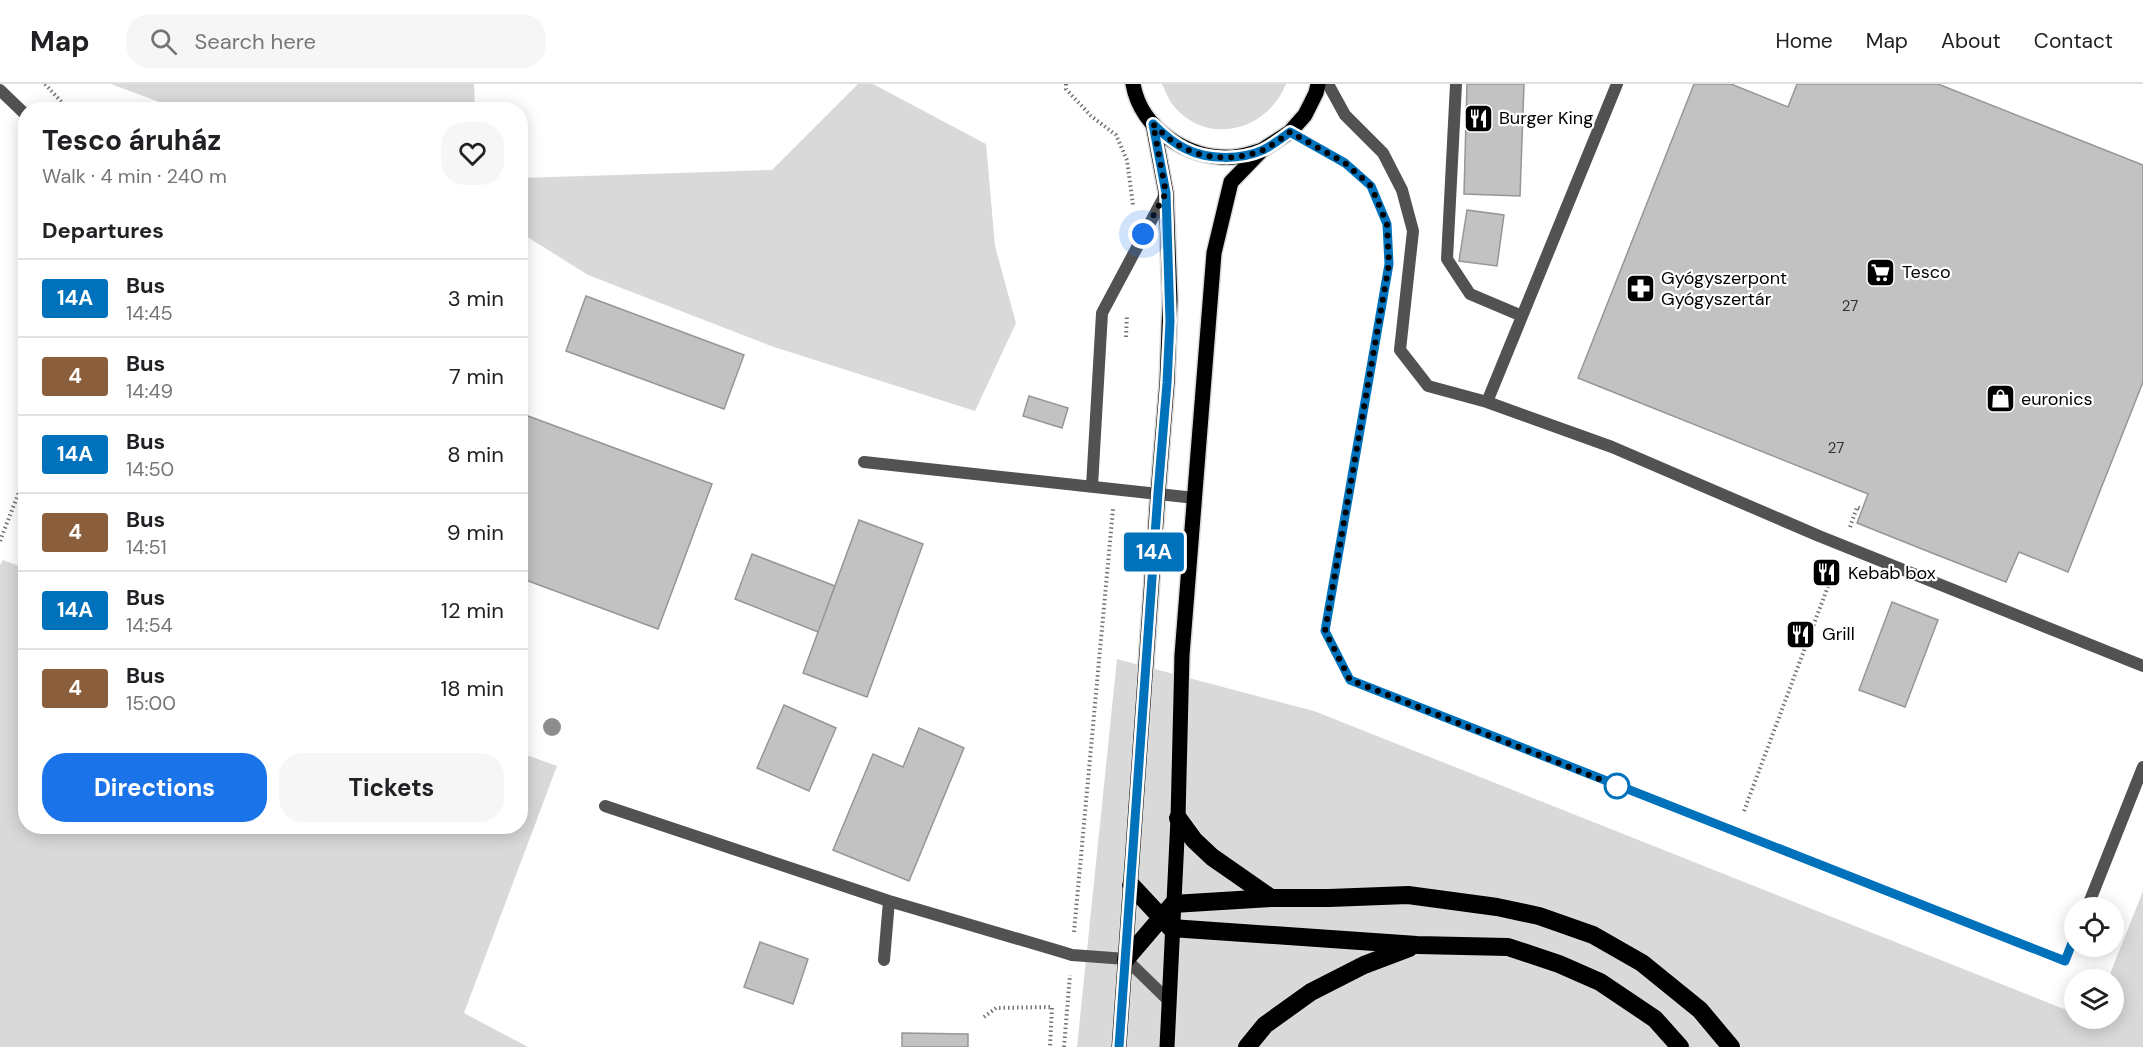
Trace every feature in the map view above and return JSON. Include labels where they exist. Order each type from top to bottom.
[{"type":"highway","points":[[1178,818],[1194,840],[1212,857],[1271,897]]},
{"type":"highway","points":[[1131,885],[1168,916],[1417,945],[1508,947],[1558,964],[1600,982],[1655,1019],[1680,1047]]},
{"type":"highway","points":[[1126,959],[1168,916],[1271,897],[1329,898],[1408,895],[1497,907],[1539,916],[1593,935],[1642,963],[1700,1010],[1731,1047]]},
{"type":"highway","points":[[1247,1047],[1264,1025],[1311,992],[1364,964],[1417,945]]},
{"type":"main road","points":[[1133,84],[1135,95],[1153,124],[1170,140],[1187,150],[1206,156],[1235,157],[1263,150]]},
{"type":"main road","points":[[1167,1047],[1168,916],[1178,818],[1182,655],[1214,253],[1231,182],[1263,150],[1290,132],[1305,115],[1318,84]]},
{"type":"main road","points":[[1119,1047],[1167,383],[1170,300],[1166,193],[1153,124]]},
{"type":"lane","points":[[1328,84],[1345,115],[1383,153],[1402,190],[1413,231],[1400,350],[1428,386],[1487,402],[1612,447],[1843,545],[2143,666]]},
{"type":"lane","points":[[1456,84],[1447,259],[1470,294],[1522,316]]},
{"type":"lane","points":[[1487,402],[1617,84]]},
{"type":"lane","points":[[0,90],[18,107]]},
{"type":"lane","points":[[1290,132],[1345,163],[1371,186],[1387,224],[1389,264],[1325,631],[1350,680],[2065,961],[2067,957]]},
{"type":"lane","points":[[1092,486],[1102,313],[1166,193]]},
{"type":"lane","points":[[864,462],[1195,498]]},
{"type":"lane","points":[[2091,897],[2143,767]]},
{"type":"lane","points":[[605,806],[889,901],[1072,955],[1126,959],[1167,999]]},
{"type":"lane","points":[[884,960],[889,901]]},
{"type":"path","points":[[45,84],[62,102]]},
{"type":"path","points":[[1064,1047],[1115,489]]},
{"type":"path","points":[[0,541],[18,495]]},
{"type":"path","points":[[1736,833],[1857,507],[1862,509]]},
{"type":"path","points":[[984,1017],[996,1008],[1052,1007],[1050,1047]]},
{"type":"shaded area","points":[[111,84],[474,84],[475,102],[159,102]]},
{"type":"shaded area","points":[[858,84],[873,84],[986,144],[995,246],[1016,323],[975,411],[771,346],[588,275],[528,237],[528,178],[772,170]]},
{"type":"shaded area","points":[[1162,84],[1286,84],[1277,101],[1264,114],[1249,123],[1232,128],[1215,129],[1199,125],[1183,116],[1170,101]]},
{"type":"shaded area","points":[[3,560],[18,565],[18,834],[528,834],[528,756],[557,766],[464,1013],[528,1047],[0,1047],[0,565]]},
{"type":"shaded area","points":[[1117,659],[1314,711],[2064,1009],[2064,1029],[2124,1029],[2124,969],[2112,969],[2117,957],[2124,957],[2124,939],[2143,891],[2143,1047],[1077,1047]]},
{"type":"building","points":[[1467,84],[1524,84],[1520,196],[1464,194]]},
{"type":"building","name":"Tesco","points":[[1694,84],[1731,84],[1788,107],[1797,84],[1938,84],[2143,165],[2143,382],[2068,572],[2019,552],[2006,582],[1932,553],[1857,523],[1868,494],[1578,378]]},
{"type":"building","points":[[1467,210],[1504,215],[1497,266],[1459,261]]},
{"type":"building","points":[[586,296],[744,355],[724,409],[566,351]]},
{"type":"building","points":[[1029,396],[1068,408],[1062,428],[1023,416]]},
{"type":"building","points":[[528,416],[712,484],[658,629],[528,581]]},
{"type":"building","points":[[859,520],[923,544],[867,697],[803,673]]},
{"type":"building","points":[[752,554],[835,586],[818,632],[735,599]]},
{"type":"building","points":[[1892,602],[1938,620],[1905,707],[1859,690]]},
{"type":"building","points":[[784,705],[836,728],[809,791],[757,768]]},
{"type":"building","points":[[919,728],[964,748],[909,881],[833,850],[873,754],[903,767]]},
{"type":"building","points":[[760,942],[808,959],[793,1004],[744,987]]},
{"type":"building","points":[[902,1033],[968,1034],[968,1047],[902,1047]]},
{"type":"bus line","name":"14A","points":[[1119,1047],[1170,321],[1166,193],[1153,124],[1170,140],[1187,150],[1206,156],[1235,157],[1263,150],[1290,132],[1345,163],[1371,186],[1387,224],[1389,264],[1325,631],[1350,680],[1868,885],[2065,961],[2067,957]]},
{"type":"place","name":"Burger King","points":[[1478,118]]},
{"type":"place","name":"Tesco","points":[[1881,272]]},
{"type":"place","name":"Gyógyszerpont Gyógyszertár","points":[[1640,288]]},
{"type":"place","name":"euronics","points":[[2000,399]]},
{"type":"place","name":"Kebab box","points":[[1827,573]]},
{"type":"place","name":"Grill","points":[[1801,634]]},
{"type":"route","points":[[1143,234],[1166,193],[1153,124],[1170,140],[1187,150],[1206,156],[1235,157],[1263,150],[1290,132],[1345,163],[1371,186],[1387,224],[1389,264],[1325,631],[1350,680],[1617,786]]}]
